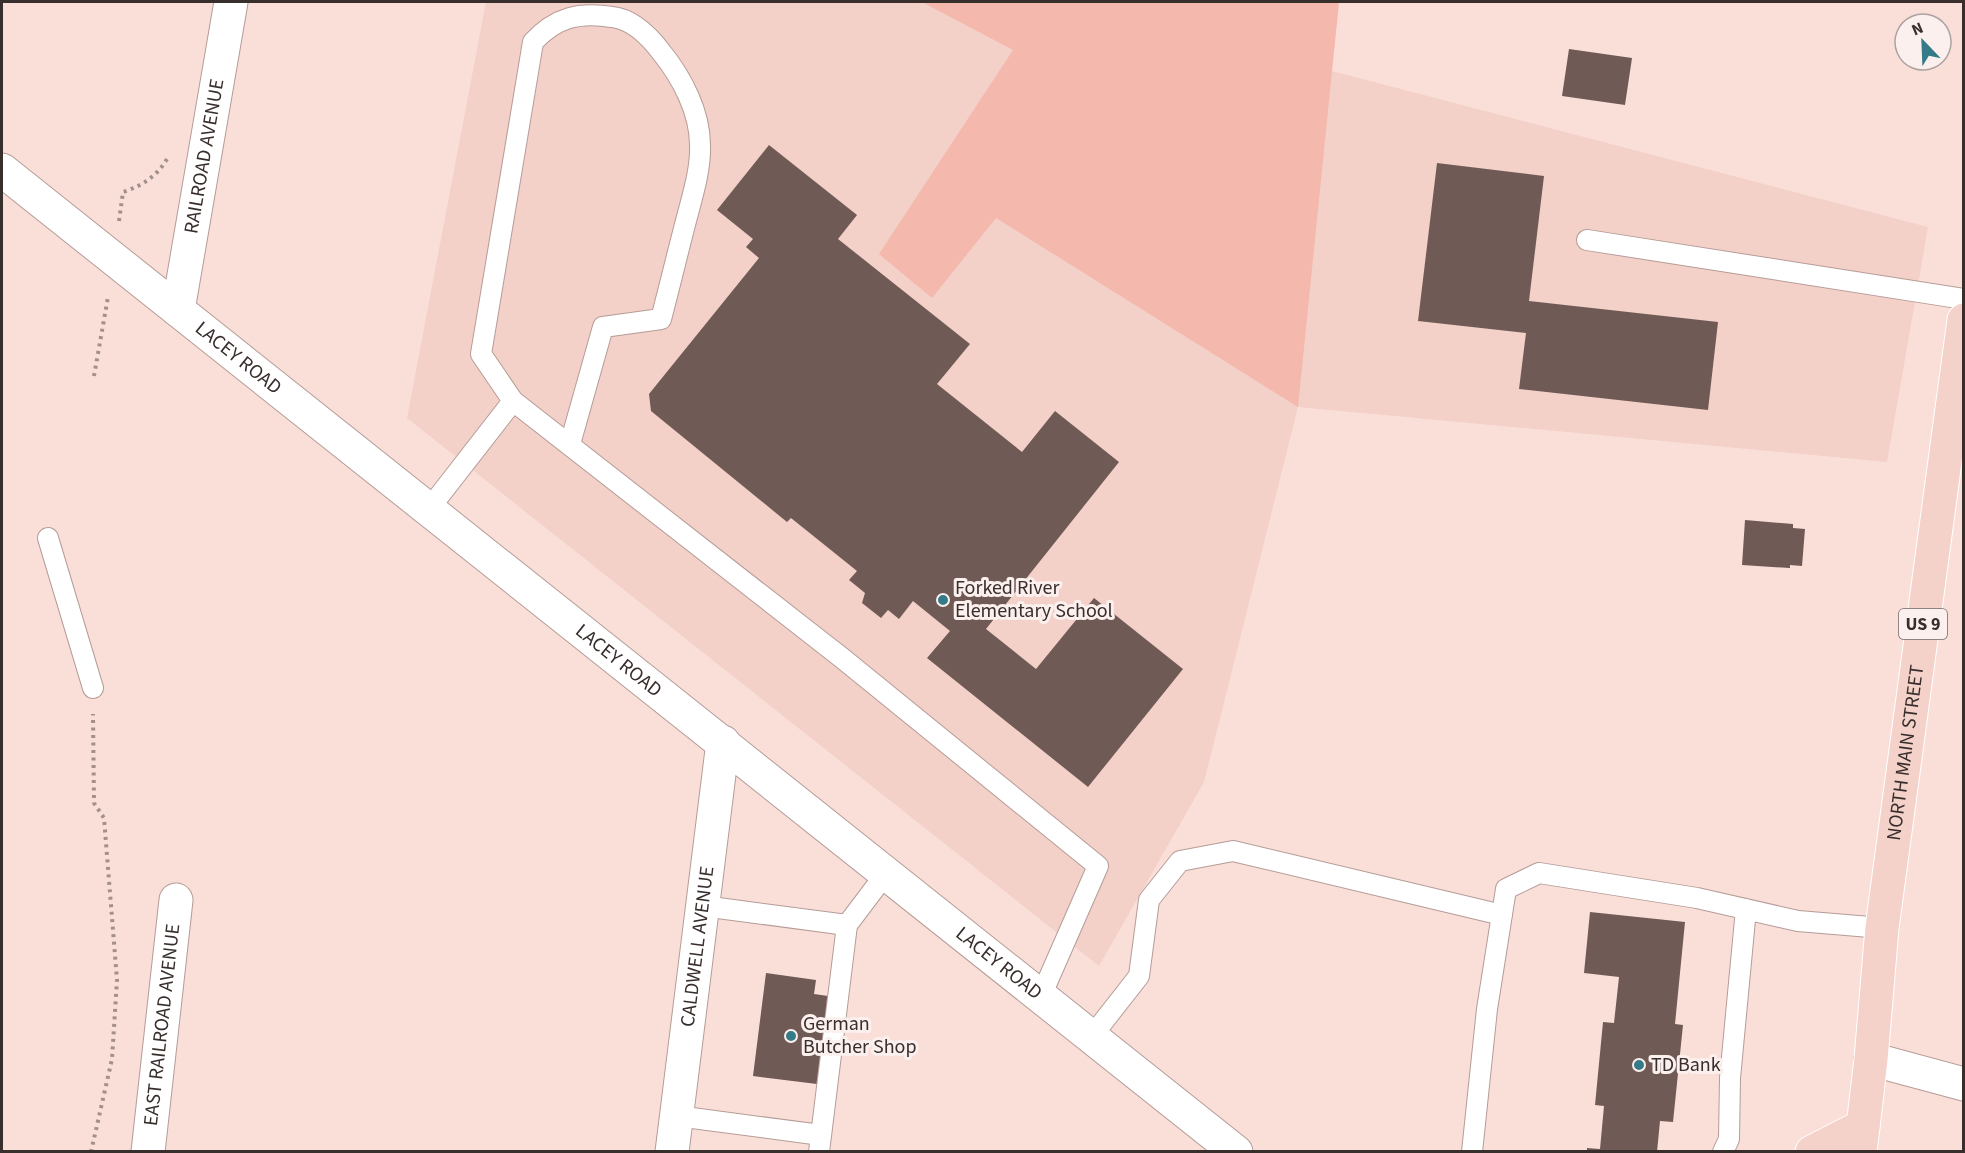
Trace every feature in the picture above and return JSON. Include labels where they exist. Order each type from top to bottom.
[{"type":"highway","name":"NORTH MAIN STREET","points":[[1862,1139],[1882,928],[1964,320]]},
{"type":"highway","points":[[1812,1152],[1862,1139]]},
{"type":"main road","name":"RAILROAD AVENUE","points":[[178,310],[231,2]]},
{"type":"main road","name":"LACEY ROAD","points":[[2,170],[1236,1152]]},
{"type":"main road","name":"CALDWELL AVENUE","points":[[672,1152],[723,742]]},
{"type":"main road","name":"EAST RAILROAD AVENUE","points":[[148,1152],[176,900]]},
{"type":"main road","points":[[1871,1059],[1964,1084]]},
{"type":"lane","points":[[570,444],[603,327],[661,319],[695,184],[700,144],[696,117],[686,90],[673,66],[651,38],[622,18],[590,14],[561,20],[545,29],[533,42],[481,354],[513,401],[842,658],[1098,866],[1041,996]]},
{"type":"lane","points":[[1587,240],[1964,299]]},
{"type":"lane","points":[[429,509],[513,401]]},
{"type":"lane","points":[[48,538],[93,687]]},
{"type":"lane","points":[[1092,1036],[1138,976],[1149,900],[1180,861],[1233,851],[1502,915]]},
{"type":"lane","points":[[677,1116],[820,1143],[847,925],[887,872]]},
{"type":"lane","points":[[1472,1152],[1487,1009],[1506,889],[1539,873],[1697,898],[1798,921],[1882,928]]},
{"type":"lane","points":[[703,906],[847,925]]},
{"type":"lane","points":[[1723,1152],[1729,1139],[1730,1078],[1746,909]]},
{"type":"path","points":[[123,192],[136,188],[158,173],[167,161],[168,154]]},
{"type":"path","points":[[92,1152],[112,1059],[117,980],[104,818],[94,803],[93,687]]},
{"type":"shaded area","name":"Forked River Elementary School","points":[[486,2],[1339,2],[1332,71],[1928,227],[1887,462],[1298,407],[1204,782],[1099,966],[407,418]]},
{"type":"shaded area","points":[[922,2],[1339,2],[1298,407],[996,218],[932,298],[879,254],[1013,50]]},
{"type":"building","points":[[1569,49],[1632,58],[1625,105],[1562,96]]},
{"type":"building","points":[[769,145],[857,215],[838,239],[970,344],[937,384],[1022,452],[1055,411],[1119,462],[986,629],[1036,669],[1094,598],[1183,669],[1088,787],[927,658],[950,631],[913,601],[899,619],[888,610],[881,618],[862,603],[865,593],[849,580],[857,571],[791,518],[787,522],[651,411],[649,394],[759,258],[746,247],[753,239],[717,210]]},
{"type":"building","points":[[1437,163],[1544,176],[1529,301],[1718,322],[1708,410],[1519,389],[1526,333],[1418,321]]},
{"type":"building","points":[[1745,520],[1793,524],[1793,528],[1805,529],[1802,566],[1790,565],[1790,568],[1742,565]]},
{"type":"building","name":"TD Bank","points":[[1590,912],[1685,922],[1675,1024],[1683,1025],[1673,1122],[1660,1121],[1657,1152],[1587,1152],[1587,1148],[1600,1149],[1604,1106],[1595,1105],[1603,1022],[1614,1023],[1619,977],[1584,973]]},
{"type":"building","name":"German Butcher Shop","points":[[766,973],[816,980],[814,994],[828,996],[817,1084],[753,1076]]},
{"type":"place","name":"Forked River Elementary School","points":[[943,600]]},
{"type":"place","name":"German Butcher Shop","points":[[791,1036]]},
{"type":"place","name":"TD Bank","points":[[1639,1065]]}]
